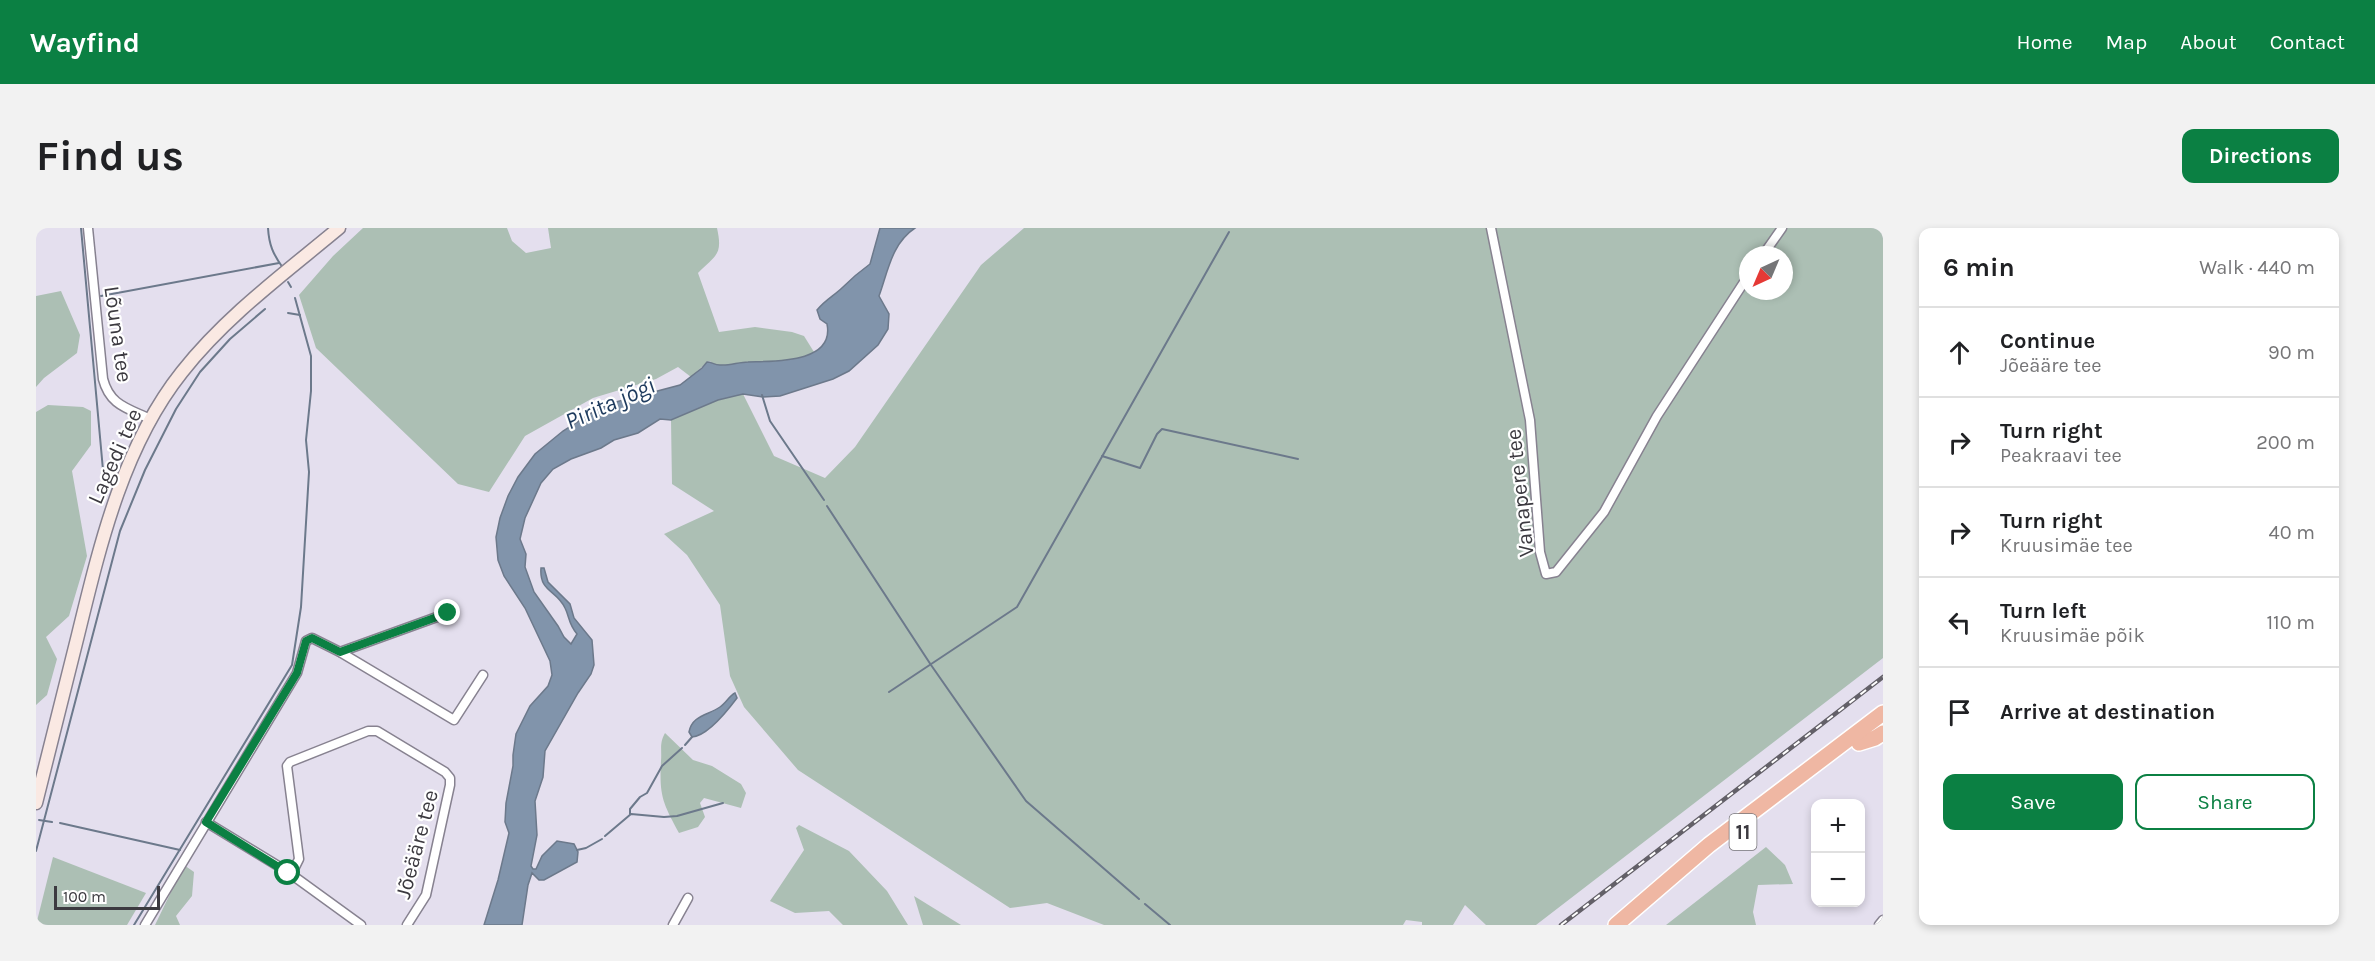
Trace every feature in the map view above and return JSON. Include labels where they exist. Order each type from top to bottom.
[{"type":"highway","name":"11","points":[[1616,925],[1709,845],[1883,713]]},
{"type":"highway","name":"11","points":[[1630,925],[1715,853],[1883,725]]},
{"type":"highway","points":[[1859,743],[1883,733]]},
{"type":"street","name":"Lõuna tee","points":[[88,228],[106,391],[113,401],[152,420]]},
{"type":"street","name":"Lagedi tee","points":[[36,803],[110,517],[133,457],[152,420],[180,374],[213,335],[339,228]]},
{"type":"street","name":"Vanapere tee","points":[[1491,228],[1530,420],[1540,552],[1546,574],[1556,572],[1604,512],[1657,416],[1739,290]]},
{"type":"street","points":[[1769,246],[1782,228]]},
{"type":"street","points":[[340,652],[448,613]]},
{"type":"street","points":[[145,925],[297,673],[306,641],[312,638],[340,652],[454,720],[483,675]]},
{"type":"street","name":"Jõeääre tee","points":[[288,873],[294,869],[299,859],[287,766],[290,762],[358,735],[372,730],[377,731],[445,772],[450,778],[426,894],[407,925]]},
{"type":"street","points":[[206,822],[288,873],[361,925]]},
{"type":"street","points":[[673,925],[688,898]]},
{"type":"street","points":[[1879,925],[1883,920]]},
{"type":"green space","points":[[363,228],[507,228],[512,241],[526,253],[551,248],[548,228],[717,228],[719,244],[716,254],[698,273],[719,332],[755,327],[792,332],[804,336],[814,352],[804,377],[734,385],[710,361],[691,377],[678,367],[656,379],[593,398],[525,436],[489,492],[458,484],[316,348],[299,295],[333,256]]},
{"type":"green space","points":[[1024,228],[1883,228],[1883,658],[1536,925],[1486,925],[1465,905],[1453,925],[1422,925],[1422,922],[1406,920],[1403,925],[1104,925],[1047,903],[1010,908],[798,770],[744,707],[730,676],[720,605],[687,555],[664,534],[714,511],[672,484],[671,420],[718,400],[743,394],[774,456],[825,478],[855,447],[981,265]]},
{"type":"green space","points":[[61,291],[80,335],[77,353],[44,378],[36,387],[36,296]]},
{"type":"green space","points":[[48,405],[83,407],[91,411],[91,445],[72,471],[87,556],[69,616],[46,637],[57,659],[47,695],[36,705],[36,412]]},
{"type":"green space","points":[[665,733],[693,760],[712,766],[741,784],[746,793],[741,808],[704,798],[700,803],[705,817],[698,827],[679,833],[666,806],[662,791],[661,747]]},
{"type":"green space","points":[[799,825],[849,851],[887,891],[908,925],[843,925],[829,911],[795,913],[770,901],[804,850],[796,828]]},
{"type":"green space","points":[[1766,847],[1785,865],[1793,884],[1758,885],[1753,912],[1756,925],[1666,925]]},
{"type":"green space","points":[[53,857],[146,893],[127,925],[36,925]]},
{"type":"green space","points":[[184,865],[194,872],[192,896],[176,916],[180,925],[155,925]]},
{"type":"green space","points":[[914,896],[961,925],[923,925]]},
{"type":"water","points":[[880,228],[915,228],[907,234],[896,250],[879,296],[889,314],[888,329],[878,345],[849,371],[833,379],[780,396],[763,397],[743,394],[718,400],[671,420],[660,419],[638,433],[614,440],[601,448],[571,459],[553,469],[541,483],[525,518],[520,539],[526,554],[525,567],[534,592],[571,644],[577,634],[562,602],[543,582],[541,568],[544,568],[548,582],[570,604],[574,618],[592,640],[594,665],[591,674],[545,751],[543,777],[535,801],[537,835],[531,866],[536,869],[542,856],[557,841],[574,844],[578,852],[577,862],[544,880],[539,880],[532,873],[522,925],[484,925],[509,833],[505,822],[506,803],[516,734],[530,706],[548,686],[552,675],[550,661],[525,608],[504,576],[498,560],[496,537],[500,518],[518,477],[535,454],[563,431],[596,410],[616,402],[680,385],[707,362],[723,365],[786,360],[800,358],[821,347],[827,337],[827,324],[820,319],[817,310],[870,264]]},
{"type":"water","points":[[735,693],[737,698],[717,722],[698,736],[692,737],[689,732],[694,722],[716,710]]},
{"type":"waterway","points":[[81,228],[105,492]]},
{"type":"waterway","points":[[268,228],[272,249],[283,268]]},
{"type":"waterway","points":[[889,692],[1017,607],[1229,232]]},
{"type":"waterway","points":[[101,296],[279,263]]},
{"type":"waterway","points":[[288,282],[291,287]]},
{"type":"waterway","points":[[134,925],[292,665],[301,607],[309,472],[306,440],[311,391],[311,356],[295,298]]},
{"type":"waterway","points":[[36,851],[120,531],[145,470],[176,409],[200,372],[230,339],[265,309]]},
{"type":"waterway","points":[[288,313],[300,315]]},
{"type":"waterway","points":[[762,395],[770,421],[824,500]]},
{"type":"waterway","points":[[1102,456],[1140,468],[1157,434],[1162,429],[1298,459]]},
{"type":"waterway","points":[[827,506],[931,665],[1026,801],[1139,899]]},
{"type":"waterway","points":[[685,745],[692,737]]},
{"type":"waterway","points":[[630,814],[630,809],[640,797],[647,793],[662,766],[682,748]]},
{"type":"waterway","points":[[605,836],[631,814],[677,816],[723,803]]},
{"type":"waterway","points":[[39,820],[52,822]]},
{"type":"waterway","points":[[60,823],[180,850]]},
{"type":"waterway","points":[[577,850],[602,839]]},
{"type":"waterway","points":[[1145,904],[1170,925]]},
{"type":"railway","points":[[1561,925],[1883,677]]},
{"type":"route","points":[[288,873],[206,822],[297,673],[306,641],[312,638],[340,652],[448,613]]},
{"type":"water label","name":"Pirita jõgi","points":[[610,403]]}]
